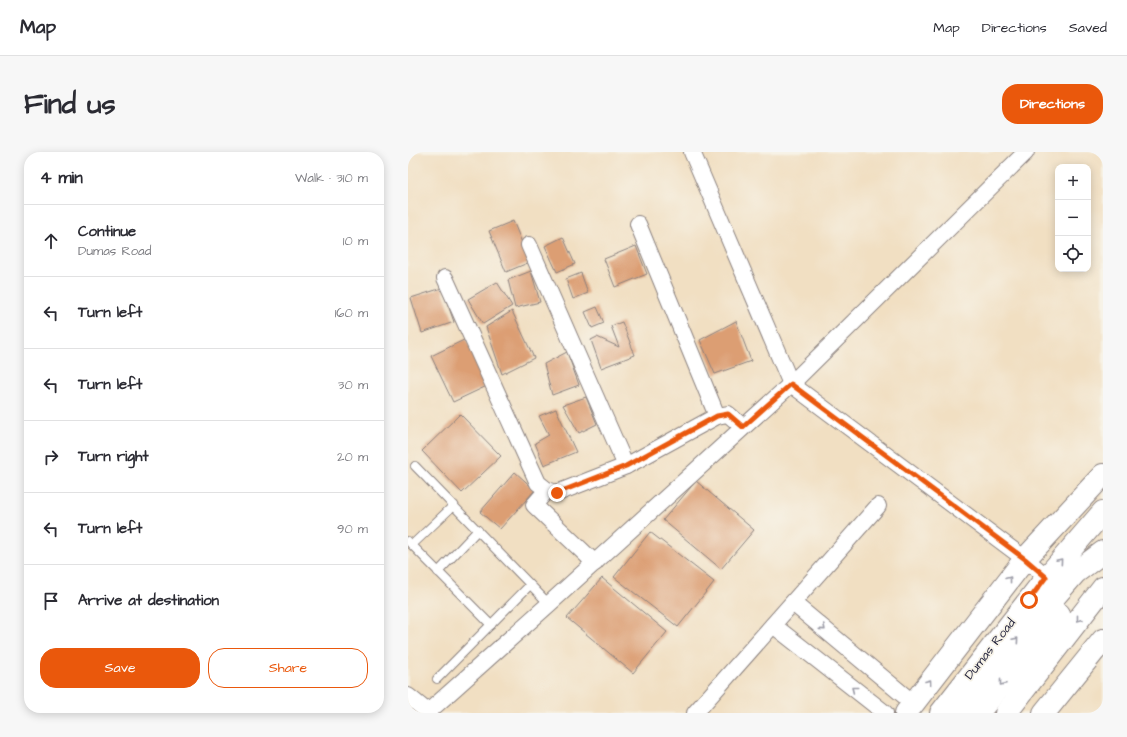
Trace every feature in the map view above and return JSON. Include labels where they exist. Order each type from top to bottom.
[{"type":"main road","points":[[910,708],[1025,559],[1103,476]]},
{"type":"main road","name":"Dumas Road","points":[[941,713],[1046,577],[1103,512]]},
{"type":"main road","points":[[955,713],[966,698],[1074,573],[1103,552]]},
{"type":"main road","points":[[978,713],[1084,582],[1103,552]]},
{"type":"main road","points":[[1006,713],[1103,588]]},
{"type":"main road","points":[[1044,713],[1103,640]]},
{"type":"street","points":[[692,152],[791,384],[1025,559],[1046,577]]},
{"type":"street","points":[[408,696],[428,713],[791,384],[1026,152]]},
{"type":"street","points":[[638,224],[717,416]]},
{"type":"street","points":[[529,245],[626,466]]},
{"type":"street","points":[[445,278],[538,483],[547,490],[557,493],[626,466],[717,416],[728,414],[743,427]]},
{"type":"street","points":[[547,490],[534,505],[595,562]]},
{"type":"street","points":[[695,713],[878,506]]},
{"type":"street","points":[[793,603],[910,708]]},
{"type":"street","points":[[773,625],[885,713]]},
{"type":"lane","points":[[415,466],[550,604]]},
{"type":"lane","points":[[454,505],[410,543],[491,625]]},
{"type":"lane","points":[[438,572],[478,530]]},
{"type":"lane","points":[[437,679],[530,585]]},
{"type":"building","points":[[513,221],[530,262],[506,272],[489,231]]},
{"type":"building","points":[[563,237],[575,264],[557,272],[545,246]]},
{"type":"building","points":[[636,246],[647,274],[615,287],[604,259]]},
{"type":"building","points":[[531,271],[540,302],[515,308],[508,280]]},
{"type":"building","points":[[581,273],[588,293],[573,299],[566,279]]},
{"type":"building","points":[[497,282],[512,306],[483,324],[468,299]]},
{"type":"building","points":[[442,288],[454,322],[422,333],[411,298]]},
{"type":"building","points":[[597,307],[604,323],[592,328],[585,312]]},
{"type":"building","points":[[512,311],[534,358],[502,374],[486,327]]},
{"type":"building","points":[[736,321],[751,361],[715,374],[700,340]]},
{"type":"building","points":[[622,322],[635,355],[601,368],[591,340],[597,337],[619,347],[611,326]]},
{"type":"building","points":[[466,339],[489,385],[453,402],[431,356]]},
{"type":"building","points":[[567,352],[579,385],[552,395],[544,364]]},
{"type":"building","points":[[586,397],[597,424],[579,433],[563,405]]},
{"type":"building","points":[[556,409],[576,452],[544,465],[535,443],[549,435],[539,416]]},
{"type":"building","points":[[460,414],[501,456],[462,493],[422,451]]},
{"type":"building","points":[[515,472],[535,490],[500,529],[480,512]]},
{"type":"building","points":[[696,481],[754,530],[721,569],[663,520]]},
{"type":"building","points":[[650,532],[714,582],[678,627],[614,577]]},
{"type":"building","points":[[602,578],[667,632],[633,673],[567,618]]},
{"type":"route","points":[[557,493],[626,466],[717,416],[728,414],[743,427],[791,384],[1025,559],[1046,577],[1029,600]]}]
